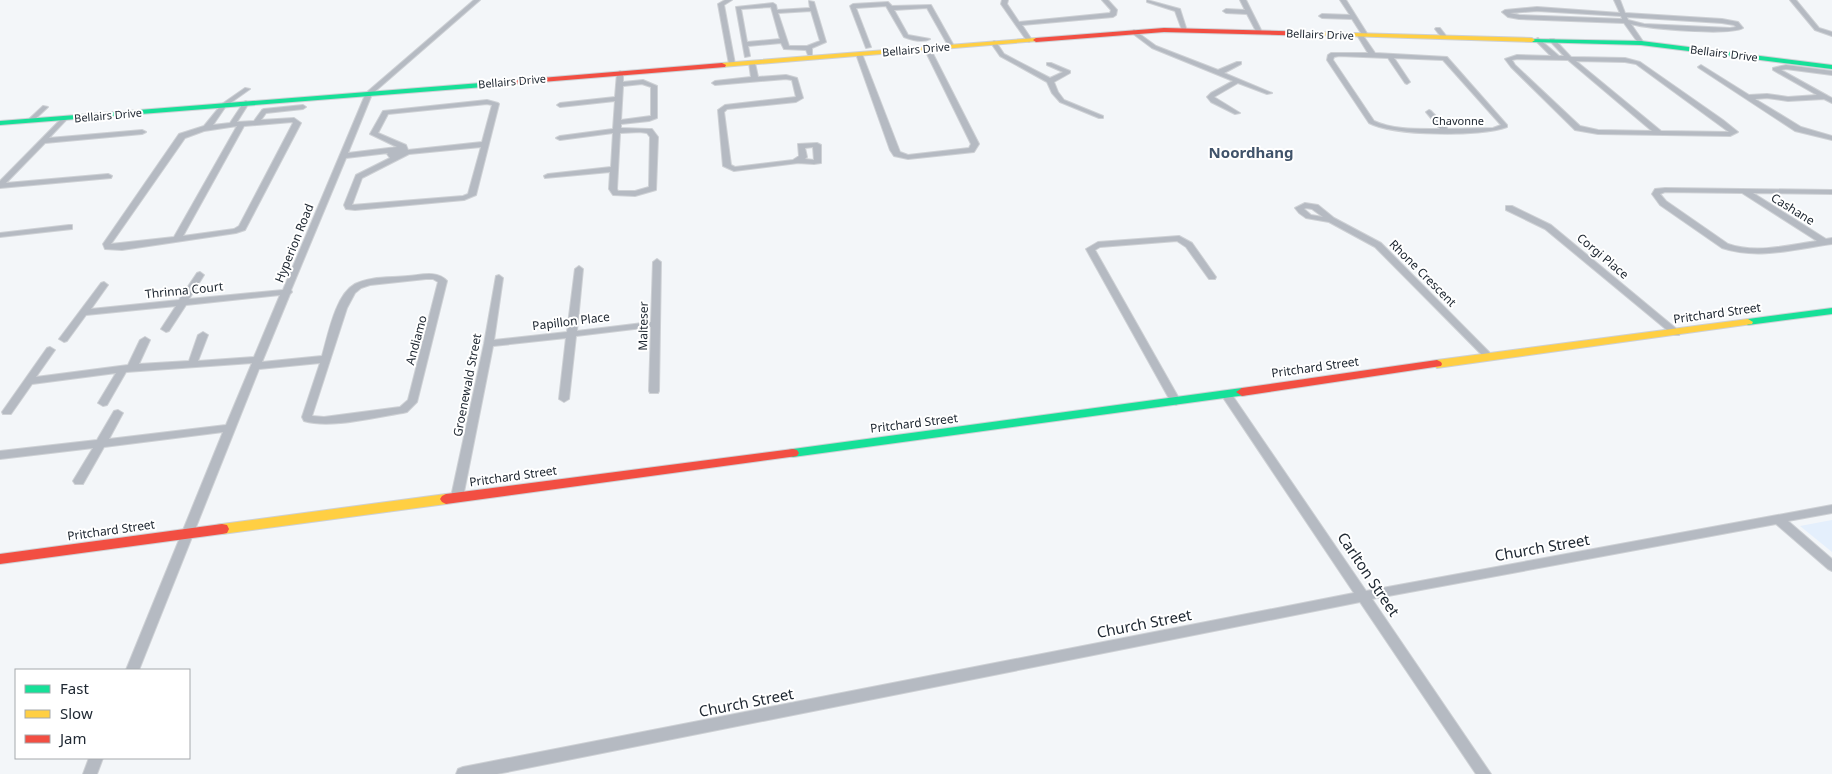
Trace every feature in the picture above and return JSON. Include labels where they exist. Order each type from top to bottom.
[{"type":"street","name":"Hyperion Road","points":[[132,669],[256,363],[288,292],[369,93],[476,0]]},
{"type":"street","points":[[729,0],[721,4],[732,64]]},
{"type":"street","points":[[759,0],[766,0]]},
{"type":"street","points":[[1005,0],[1004,4],[1029,40]]},
{"type":"street","points":[[1017,24],[1112,15],[1114,10],[1105,0]]},
{"type":"street","points":[[1244,0],[1259,32]]},
{"type":"street","points":[[1344,0],[1372,54]]},
{"type":"street","points":[[1616,0],[1626,21],[1641,43]]},
{"type":"street","points":[[1793,0],[1816,29],[1832,34]]},
{"type":"street","points":[[1149,1],[1178,10],[1185,30]]},
{"type":"street","points":[[755,79],[745,44],[739,8],[772,4],[776,12],[783,41],[788,49],[810,53],[823,42],[811,2]]},
{"type":"street","points":[[887,4],[891,8],[906,36],[927,44],[976,144],[971,150],[908,157],[898,154],[894,150],[864,51],[853,7],[887,4]]},
{"type":"street","points":[[891,8],[929,6],[951,46]]},
{"type":"street","points":[[776,12],[813,9]]},
{"type":"street","points":[[1537,9],[1622,13],[1729,22],[1738,24],[1740,28],[1723,30],[1656,27],[1626,21],[1519,17],[1504,12],[1537,9]]},
{"type":"street","points":[[1226,11],[1250,12]]},
{"type":"street","points":[[1322,16],[1354,17]]},
{"type":"street","name":"Bellairs Drive","points":[[0,123],[418,89],[620,78],[732,64],[749,59],[810,53],[864,51],[927,44],[951,46],[1185,30],[1363,35],[1441,33],[1538,40],[1641,43],[1832,67]]},
{"type":"street","points":[[1134,32],[1149,45],[1269,93]]},
{"type":"street","points":[[1538,40],[1557,58]]},
{"type":"street","points":[[1552,40],[1570,59],[1658,132]]},
{"type":"street","points":[[745,44],[783,41]]},
{"type":"street","points":[[994,43],[1002,55],[1050,81],[1054,93],[1062,101],[1100,117]]},
{"type":"street","name":"Chavonne","points":[[1339,54],[1389,55],[1434,56],[1447,60],[1505,126],[1494,130],[1388,129],[1378,127],[1371,122],[1329,58],[1331,55],[1339,54]]},
{"type":"street","points":[[1389,55],[1406,82]]},
{"type":"street","points":[[1517,57],[1557,58],[1625,60],[1640,64],[1734,132],[1730,134],[1598,132],[1580,130],[1508,59],[1517,57]]},
{"type":"street","points":[[1218,73],[1239,63]]},
{"type":"street","points":[[1049,64],[1075,75]]},
{"type":"street","points":[[1830,98],[1775,69],[1786,66],[1832,73]]},
{"type":"street","points":[[1701,67],[1801,131],[1832,138]]},
{"type":"street","points":[[1050,81],[1068,72]]},
{"type":"street","points":[[388,77],[397,86],[418,89]]},
{"type":"street","points":[[560,138],[617,132],[646,130],[652,133],[653,188],[640,193],[616,193],[613,189],[614,170],[617,132],[618,122],[620,78],[654,86],[655,117],[618,122]]},
{"type":"street","points":[[715,83],[755,79],[795,79],[799,99],[730,107],[720,111],[727,166],[734,169],[799,161]]},
{"type":"street","points":[[1237,81],[1210,97],[1213,101],[1237,113]]},
{"type":"street","points":[[206,129],[224,105],[248,89]]},
{"type":"street","points":[[1747,97],[1774,96],[1788,99],[1830,98]]},
{"type":"street","points":[[560,105],[619,99]]},
{"type":"street","points":[[492,102],[496,104],[486,144],[474,193],[468,197],[355,208],[348,205],[357,179],[400,153],[403,147],[374,134],[382,114],[385,112],[492,102]]},
{"type":"street","points":[[231,126],[246,104]]},
{"type":"street","points":[[30,121],[45,107]]},
{"type":"street","points":[[254,124],[264,111],[303,107]]},
{"type":"street","points":[[1429,112],[1445,130]]},
{"type":"street","points":[[0,186],[65,118]]},
{"type":"street","points":[[298,121],[245,226],[236,231],[113,248],[108,247],[107,244],[182,136],[186,133],[231,126],[298,121]]},
{"type":"street","points":[[176,240],[241,125]]},
{"type":"street","points":[[43,141],[142,132]]},
{"type":"street","points":[[342,160],[486,144]]},
{"type":"street","points":[[548,176],[614,170]]},
{"type":"street","points":[[0,186],[108,176]]},
{"type":"street","points":[[1829,243],[1753,252],[1735,250],[1725,246],[1663,203],[1656,194],[1658,191],[1665,190],[1832,192]]},
{"type":"street","name":"Cashane","points":[[1743,191],[1829,243]]},
{"type":"street","name":"Corgi Place","points":[[1509,208],[1552,230],[1676,333]]},
{"type":"street","name":"Rhone Crescent","points":[[1331,220],[1387,252],[1488,356]]},
{"type":"street","points":[[0,234],[69,228]]},
{"type":"street","points":[[1176,402],[1090,249],[1101,244],[1178,238],[1189,245],[1212,277]]},
{"type":"street","name":"Malteser","points":[[654,391],[657,262]]},
{"type":"street","points":[[564,399],[579,269]]},
{"type":"street","points":[[166,329],[200,275]]},
{"type":"street","name":"Andiamo","points":[[425,276],[439,278],[443,281],[414,397],[412,402],[403,410],[324,421],[308,420],[326,358],[347,296],[356,287],[425,276]]},
{"type":"street","name":"Groenewald Street","points":[[457,497],[489,344],[499,278]]},
{"type":"street","points":[[64,339],[104,285]]},
{"type":"street","name":"Thrinna Court","points":[[83,313],[288,292]]},
{"type":"street","name":"Pritchard Street","points":[[0,559],[1176,402],[1488,356],[1832,312]]},
{"type":"street","name":"Papillon Place","points":[[489,344],[656,324]]},
{"type":"street","points":[[192,365],[203,335]]},
{"type":"street","points":[[103,403],[128,369],[145,340]]},
{"type":"street","points":[[7,412],[50,350]]},
{"type":"street","points":[[30,381],[128,369],[326,358]]},
{"type":"street","name":"Carlton Street","points":[[1226,394],[1484,774]]},
{"type":"street","points":[[79,481],[118,413]]},
{"type":"street","points":[[0,455],[231,428]]},
{"type":"street","name":"Church Street","points":[[463,774],[1364,596],[1832,509]]},
{"type":"street","points":[[1779,520],[1832,566]]},
{"type":"street","points":[[90,774],[96,759]]},
{"type":"shaded area","points":[[1832,520],[1832,552],[1800,526]]},
{"type":"traffic: fast","points":[[1532,40],[1641,43],[1832,67]]},
{"type":"traffic: fast","points":[[0,123],[481,85]]},
{"type":"traffic: fast","points":[[1748,322],[1832,311]]},
{"type":"traffic: fast","points":[[793,453],[1242,392]]},
{"type":"traffic: slow","points":[[1316,34],[1532,40]]},
{"type":"traffic: slow","points":[[722,65],[1036,40]]},
{"type":"traffic: slow","points":[[1437,364],[1748,322]]},
{"type":"traffic: slow","points":[[222,529],[446,499]]},
{"type":"traffic: jam","points":[[1036,40],[1164,30],[1316,34]]},
{"type":"traffic: jam","points":[[481,85],[722,65]]},
{"type":"traffic: jam","points":[[1242,392],[1437,364]]},
{"type":"traffic: jam","points":[[446,499],[793,453]]},
{"type":"traffic: jam","points":[[0,559],[222,529]]},
{"type":"district","name":"Noordhang","points":[[1251,152]]}]
